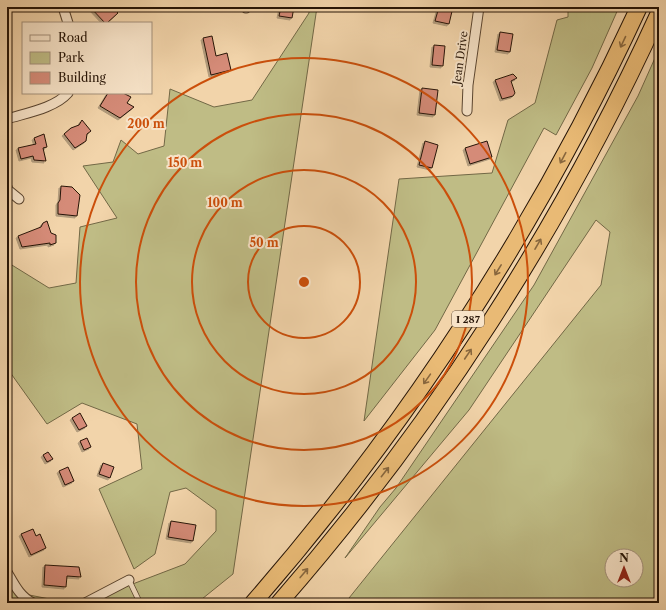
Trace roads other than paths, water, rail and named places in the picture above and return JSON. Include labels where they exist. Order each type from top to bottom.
[{"type":"highway","name":"I 287","points":[[253,603],[309,536],[376,451],[426,382],[474,310],[519,236],[565,155],[605,79],[640,7]]},
{"type":"highway","name":"I 287","points":[[279,603],[396,457],[442,393],[491,320],[579,171],[620,94],[659,13]]},
{"type":"street","points":[[63,7],[68,22]]},
{"type":"street","name":"Jean Drive","points":[[467,112],[468,85],[479,7]]},
{"type":"street","points":[[7,119],[53,104],[67,94]]},
{"type":"street","points":[[7,187],[8,190],[19,199]]},
{"type":"street","points":[[7,572],[18,591],[26,599],[33,603]]},
{"type":"street","points":[[85,603],[129,580]]},
{"type":"lane","points":[[129,580],[140,603]]}]
